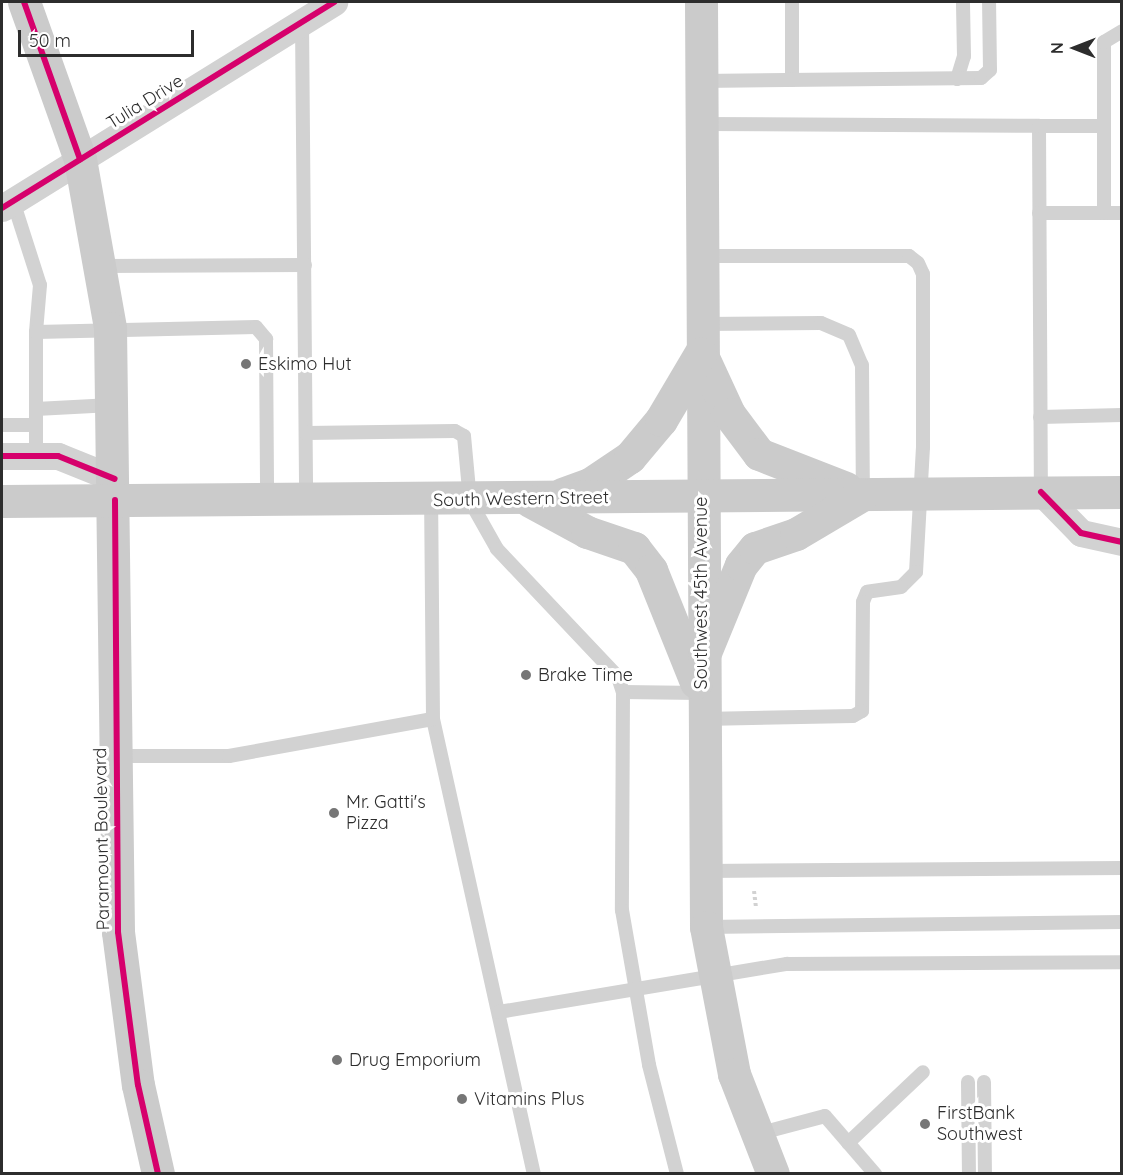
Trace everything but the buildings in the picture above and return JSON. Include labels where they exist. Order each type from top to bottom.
[{"type":"main road","name":"Paramount Boulevard","points":[[24,2],[80,159],[103,266],[110,328],[114,404],[114,756],[125,1000],[158,1173]]},
{"type":"main road","name":"Southwest 45th Avenue","points":[[701,2],[701,691],[703,871],[706,927],[712,975],[735,1074],[772,1173]]},
{"type":"main road","points":[[701,338],[729,414],[759,454],[863,494]]},
{"type":"main road","points":[[536,500],[590,483],[630,457],[662,420],[701,338]]},
{"type":"main road","name":"South Western Street","points":[[2,501],[115,490],[267,500],[431,501],[701,495],[1122,492]]},
{"type":"main road","points":[[701,691],[741,565],[755,548],[796,534],[863,494]]},
{"type":"main road","points":[[536,500],[587,532],[634,548],[651,570],[701,691]]},
{"type":"street","name":"Tulia Drive","points":[[7,205],[334,2]]},
{"type":"street","points":[[2,456],[58,456],[115,490]]},
{"type":"street","points":[[1041,492],[1081,533],[1122,542]]},
{"type":"lane","points":[[792,2],[792,80]]},
{"type":"lane","points":[[957,79],[964,56],[963,2]]},
{"type":"lane","points":[[701,81],[981,78],[990,70],[990,2]]},
{"type":"lane","points":[[302,22],[306,499]]},
{"type":"lane","points":[[1104,213],[1104,42],[1122,31]]},
{"type":"lane","points":[[701,124],[1104,126]]},
{"type":"lane","points":[[1039,126],[1041,492]]},
{"type":"lane","points":[[7,205],[40,285],[36,332],[36,456]]},
{"type":"lane","points":[[1040,213],[1122,213]]},
{"type":"lane","points":[[623,692],[701,691],[853,716],[862,711],[863,602],[867,592],[911,582],[922,493],[923,274],[918,263],[909,256],[701,256]]},
{"type":"lane","points":[[103,266],[305,265]]},
{"type":"lane","points":[[701,338],[821,323],[849,335],[862,365],[863,494]]},
{"type":"lane","points":[[36,332],[110,328],[263,331],[267,500]]},
{"type":"lane","points":[[36,409],[114,404]]},
{"type":"lane","points":[[1040,417],[1122,415]]},
{"type":"lane","points":[[2,425],[36,425]]},
{"type":"lane","points":[[306,433],[455,431],[468,447],[470,501],[517,576],[618,677],[623,692],[622,910],[636,969],[633,989],[677,1173]]},
{"type":"lane","points":[[431,501],[433,719],[534,1173]]},
{"type":"lane","points":[[114,756],[229,756],[433,719]]},
{"type":"lane","points":[[703,871],[1122,868]]},
{"type":"lane","points":[[706,927],[1122,922]]},
{"type":"lane","points":[[499,1012],[787,964],[1122,962]]},
{"type":"lane","points":[[848,1143],[922,1072]]},
{"type":"lane","points":[[968,1082],[969,1173]]},
{"type":"lane","points":[[984,1082],[985,1173]]},
{"type":"lane","points":[[757,1134],[816,1114],[825,1116],[875,1173]]},
{"type":"cycle path","points":[[24,2],[80,159]]},
{"type":"cycle path","points":[[2,208],[334,2]]},
{"type":"cycle path","points":[[2,456],[58,456],[115,479]]},
{"type":"cycle path","points":[[1041,492],[1081,533],[1122,542]]},
{"type":"cycle path","points":[[115,500],[118,932],[138,1085],[158,1174]]},
{"type":"place","name":"Eskimo Hut","points":[[246,364]]},
{"type":"place","name":"Brake Time","points":[[526,675]]},
{"type":"place","name":"Mr. Gatti's Pizza","points":[[334,813]]},
{"type":"place","name":"Drug Emporium","points":[[337,1060]]},
{"type":"place","name":"Vitamins Plus","points":[[462,1099]]},
{"type":"place","name":"FirstBank Southwest","points":[[925,1124]]}]
